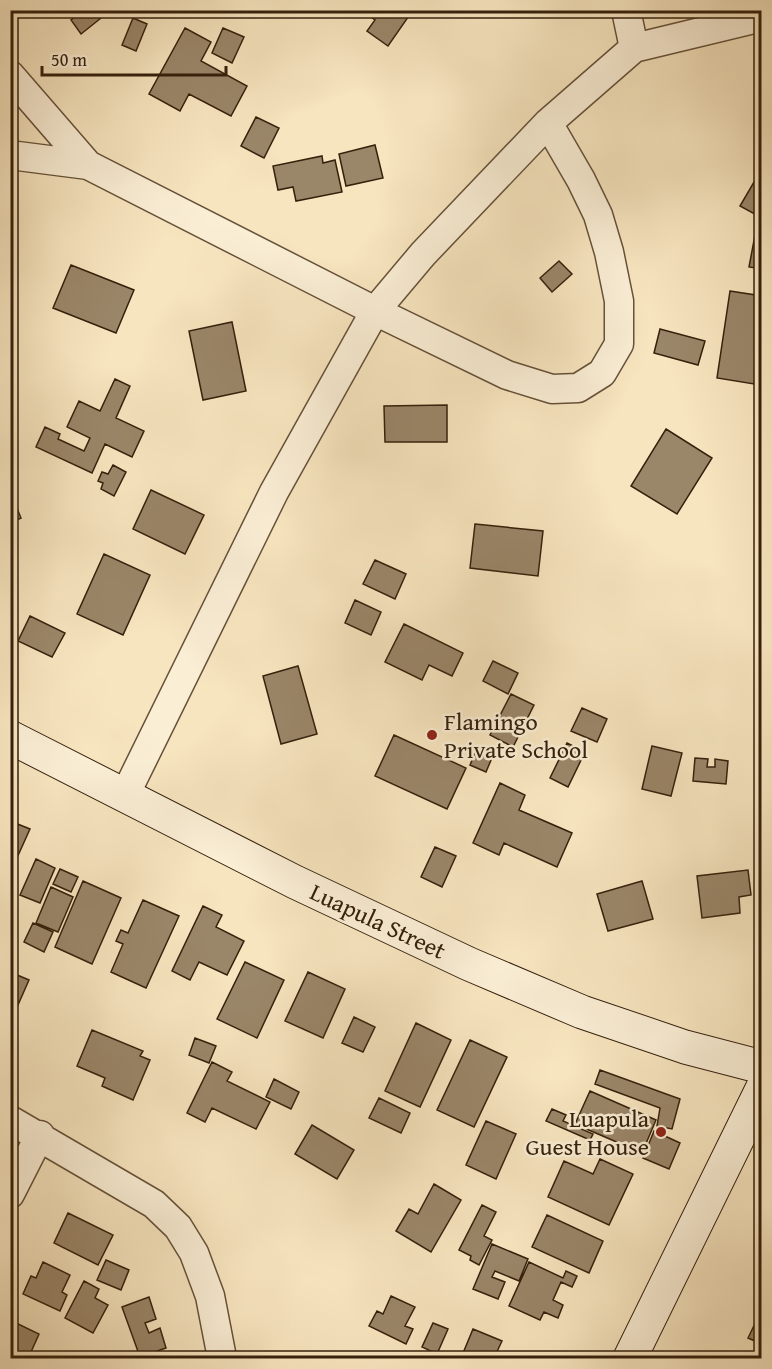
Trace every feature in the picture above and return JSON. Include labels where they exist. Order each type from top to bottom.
[{"type":"street","points":[[626,10],[634,48]]},
{"type":"street","points":[[125,795],[274,492],[375,311],[423,254],[548,123],[634,48],[762,17]]},
{"type":"street","points":[[10,75],[88,165]]},
{"type":"street","points":[[10,155],[88,165],[375,311],[507,375],[552,389],[578,387],[602,373],[619,344],[619,301],[609,252],[598,215],[548,123]]},
{"type":"street","name":"Luapula Street","points":[[10,737],[295,882],[469,964],[582,1012],[685,1047],[762,1067]]},
{"type":"street","points":[[630,1359],[762,1089]]},
{"type":"street","points":[[10,1120],[154,1204],[178,1227],[194,1253],[210,1296],[222,1359]]},
{"type":"street","points":[[10,1194],[40,1136]]},
{"type":"building","points":[[71,10],[111,10],[81,34],[71,20],[76,16]]},
{"type":"building","points":[[364,10],[413,10],[388,46],[367,31],[375,20]]},
{"type":"building","points":[[133,18],[147,24],[136,51],[122,45]]},
{"type":"building","points":[[185,28],[211,42],[201,61],[247,86],[231,116],[189,94],[180,111],[149,94]]},
{"type":"building","points":[[223,28],[244,37],[232,63],[212,53]]},
{"type":"building","points":[[256,117],[279,128],[264,158],[241,146]]},
{"type":"building","points":[[375,145],[383,178],[346,186],[339,154]]},
{"type":"building","points":[[322,156],[323,163],[335,160],[342,192],[296,201],[293,187],[278,190],[273,166]]},
{"type":"building","points":[[762,181],[762,218],[740,206],[754,182],[759,185]]},
{"type":"building","points":[[755,235],[762,236],[762,269],[749,267]]},
{"type":"building","points":[[559,261],[572,274],[552,292],[540,278]]},
{"type":"building","points":[[71,265],[134,290],[116,333],[53,308]]},
{"type":"building","points":[[730,291],[762,296],[762,332],[754,384],[717,378]]},
{"type":"building","points":[[232,322],[246,391],[203,400],[189,331]]},
{"type":"building","points":[[660,329],[705,341],[698,365],[654,353]]},
{"type":"building","points":[[115,379],[130,386],[116,418],[144,431],[132,457],[105,444],[92,473],[36,447],[45,427],[60,434],[58,439],[84,451],[90,438],[67,427],[79,401],[100,411]]},
{"type":"building","points":[[447,405],[447,442],[385,442],[384,406]]},
{"type":"building","points":[[666,429],[712,458],[677,514],[631,486]]},
{"type":"building","points":[[113,465],[126,472],[114,496],[101,489],[103,483],[98,481],[102,472],[108,474]]},
{"type":"building","points":[[151,490],[204,515],[185,554],[133,529]]},
{"type":"building","points":[[10,491],[21,518],[10,523]]},
{"type":"building","points":[[475,524],[543,531],[538,576],[470,568]]},
{"type":"building","points":[[104,554],[150,575],[123,635],[77,614]]},
{"type":"building","points":[[375,560],[406,574],[395,599],[363,584]]},
{"type":"building","points":[[355,600],[381,612],[371,635],[345,623]]},
{"type":"building","points":[[30,616],[65,633],[52,657],[18,641]]},
{"type":"building","points":[[404,624],[463,653],[452,676],[429,665],[422,680],[385,662]]},
{"type":"building","points":[[493,661],[518,673],[508,694],[483,681]]},
{"type":"building","points":[[298,666],[317,734],[281,744],[263,676]]},
{"type":"building","points":[[511,694],[534,705],[513,747],[490,735]]},
{"type":"building","points":[[582,708],[607,719],[597,742],[571,731]]},
{"type":"building","points":[[394,735],[466,768],[447,809],[375,776]]},
{"type":"building","points":[[567,743],[585,752],[568,787],[550,778]]},
{"type":"building","points":[[478,746],[494,753],[486,772],[470,765]]},
{"type":"building","points":[[652,746],[682,753],[671,796],[642,789]]},
{"type":"building","points":[[695,758],[708,759],[707,767],[715,767],[715,759],[728,761],[726,784],[693,781]]},
{"type":"building","points":[[500,783],[525,795],[519,810],[572,833],[557,867],[504,843],[499,855],[473,843]]},
{"type":"building","points":[[10,821],[30,829],[11,871],[10,871]]},
{"type":"building","points":[[435,847],[456,856],[442,887],[421,877]]},
{"type":"building","points":[[36,859],[55,868],[40,903],[20,895]]},
{"type":"building","points":[[60,869],[78,877],[71,892],[53,884]]},
{"type":"building","points":[[748,870],[751,895],[739,897],[740,913],[702,918],[697,876]]},
{"type":"building","points":[[83,881],[121,898],[92,964],[55,947]]},
{"type":"building","points":[[642,881],[653,919],[608,931],[597,894]]},
{"type":"building","points":[[51,887],[73,897],[58,932],[36,923]]},
{"type":"building","points":[[143,900],[179,916],[146,988],[111,972],[123,944],[116,941],[121,930],[128,933]]},
{"type":"building","points":[[203,906],[222,915],[216,927],[244,941],[227,975],[199,962],[190,980],[172,971]]},
{"type":"building","points":[[10,917],[17,920],[10,936]]},
{"type":"building","points":[[33,923],[53,932],[44,952],[24,942]]},
{"type":"building","points":[[245,962],[284,980],[257,1038],[217,1019]]},
{"type":"building","points":[[10,972],[29,980],[10,1023]]},
{"type":"building","points":[[308,972],[345,989],[323,1038],[285,1021]]},
{"type":"building","points":[[354,1017],[375,1027],[363,1052],[342,1043]]},
{"type":"building","points":[[416,1023],[451,1040],[420,1107],[385,1091]]},
{"type":"building","points":[[92,1030],[143,1051],[140,1056],[150,1060],[133,1100],[102,1086],[105,1078],[77,1066]]},
{"type":"building","points":[[195,1038],[216,1046],[209,1063],[189,1055]]},
{"type":"building","points":[[470,1040],[507,1057],[474,1127],[437,1110]]},
{"type":"building","points":[[212,1062],[232,1072],[227,1081],[270,1102],[256,1129],[212,1108],[205,1122],[187,1113]]},
{"type":"building","points":[[600,1070],[680,1099],[672,1129],[657,1126],[660,1108],[595,1084]]},
{"type":"building","points":[[274,1079],[299,1092],[291,1109],[266,1097]]},
{"type":"building","points":[[590,1091],[656,1120],[642,1153],[575,1124]]},
{"type":"building","points":[[379,1098],[410,1113],[401,1133],[369,1118]]},
{"type":"building","points":[[552,1109],[566,1115],[563,1121],[593,1134],[590,1140],[546,1121]]},
{"type":"building","points":[[486,1121],[516,1134],[496,1179],[466,1165]]},
{"type":"building","points":[[312,1125],[354,1150],[337,1179],[295,1154]]},
{"type":"building","points":[[654,1131],[680,1143],[669,1169],[643,1158]]},
{"type":"building","points":[[600,1159],[633,1174],[609,1225],[548,1197],[564,1161],[593,1174]]},
{"type":"building","points":[[434,1184],[461,1200],[431,1252],[396,1231],[409,1209],[418,1214]]},
{"type":"building","points":[[482,1205],[496,1212],[484,1236],[492,1240],[479,1265],[470,1260],[471,1256],[459,1250]]},
{"type":"building","points":[[68,1213],[113,1235],[98,1265],[54,1243]]},
{"type":"building","points":[[547,1215],[603,1241],[589,1273],[532,1247]]},
{"type":"building","points":[[492,1244],[528,1259],[519,1281],[495,1271],[492,1277],[505,1282],[498,1299],[473,1289]]},
{"type":"building","points":[[106,1260],[129,1270],[121,1290],[97,1280]]},
{"type":"building","points":[[43,1262],[70,1275],[62,1292],[67,1295],[60,1311],[23,1294],[31,1276],[36,1278]]},
{"type":"building","points":[[529,1262],[563,1278],[566,1271],[577,1276],[572,1287],[561,1282],[553,1300],[563,1305],[558,1318],[544,1312],[540,1320],[509,1306]]},
{"type":"building","points":[[762,1280],[762,1297],[755,1294]]},
{"type":"building","points":[[84,1281],[99,1289],[95,1298],[108,1305],[93,1333],[65,1318]]},
{"type":"building","points":[[391,1296],[415,1307],[405,1326],[413,1329],[406,1344],[369,1326],[377,1311],[383,1314]]},
{"type":"building","points":[[149,1297],[156,1319],[145,1323],[149,1333],[160,1328],[166,1348],[140,1357],[122,1307]]},
{"type":"building","points":[[762,1309],[762,1344],[748,1338]]},
{"type":"building","points":[[14,1322],[39,1334],[31,1352],[35,1355],[33,1358],[10,1358],[10,1329]]},
{"type":"building","points":[[433,1323],[448,1329],[437,1354],[422,1347]]},
{"type":"building","points":[[473,1329],[502,1341],[494,1358],[461,1358]]},
{"type":"building","points":[[723,1353],[737,1358],[720,1358]]},
{"type":"place","name":"Flamingo Private School","points":[[432,735]]},
{"type":"place","name":"Luapula Guest House","points":[[661,1132]]}]
